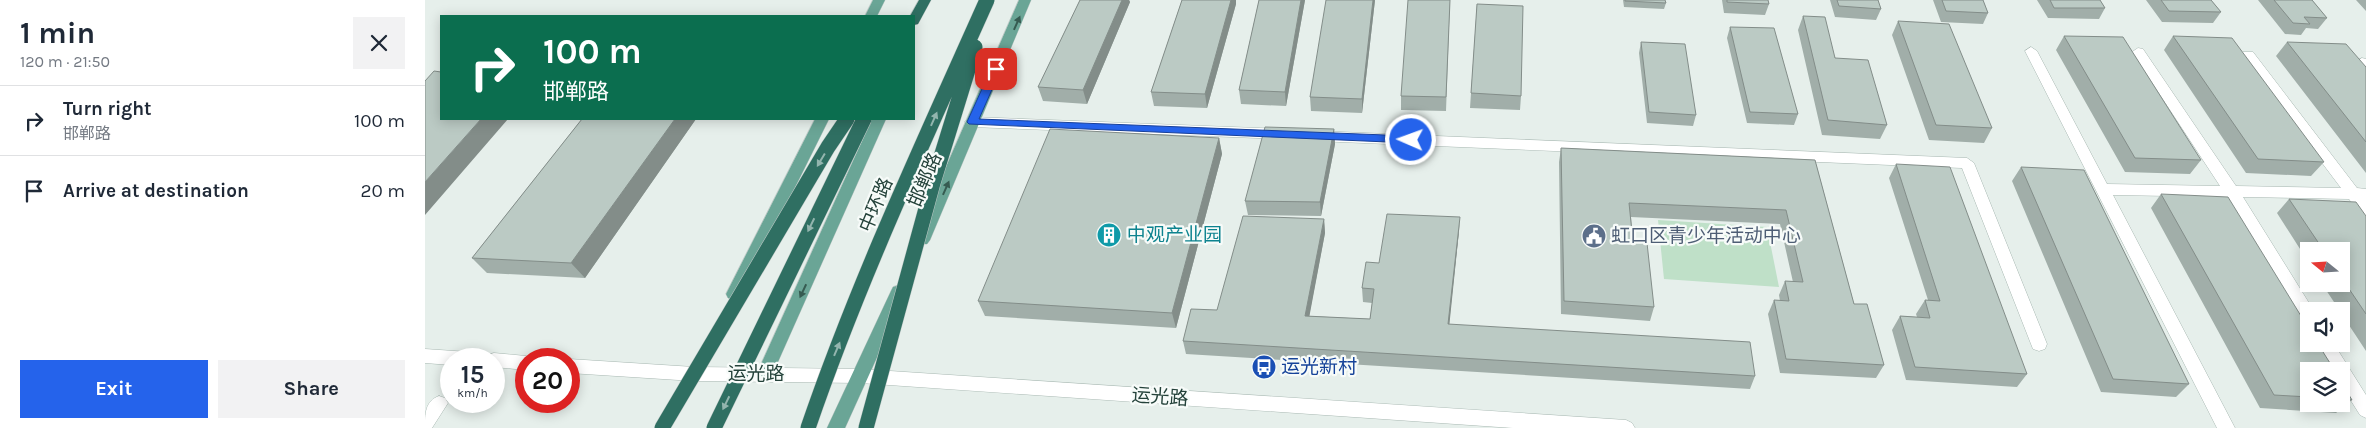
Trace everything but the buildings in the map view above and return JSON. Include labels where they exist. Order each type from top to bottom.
[{"type":"highway","points":[[915,19],[925,0]]},
{"type":"highway","points":[[866,428],[933,183],[989,0]]},
{"type":"highway","name":"中环路","points":[[807,428],[831,364],[925,141],[989,0]]},
{"type":"highway","points":[[662,428],[828,147],[846,120]]},
{"type":"highway","points":[[714,428],[864,120]]},
{"type":"main road","points":[[872,15],[879,0]]},
{"type":"main road","points":[[883,15],[884,0]]},
{"type":"main road","name":"邯郸路","points":[[836,428],[951,178],[972,122],[1025,0]]},
{"type":"main road","points":[[670,428],[694,374],[821,120]]},
{"type":"main road","points":[[765,373],[879,120]]},
{"type":"main road","name":"邯郸路","points":[[845,428],[860,376]]},
{"type":"street","points":[[2031,51],[2226,428]]},
{"type":"street","points":[[2138,52],[2232,192],[2300,302]]},
{"type":"street","points":[[2248,55],[2360,194],[2366,211]]},
{"type":"street","points":[[972,122],[1967,163],[2039,344]]},
{"type":"street","points":[[2103,189],[2360,194]]},
{"type":"street","points":[[2330,352],[2366,410]]},
{"type":"street","points":[[425,356],[440,357]]},
{"type":"street","name":"运光路","points":[[580,367],[694,374],[765,373],[860,376],[1627,428]]},
{"type":"street","points":[[425,423],[439,403]]},
{"type":"green space","points":[[1658,220],[1767,227],[1779,287],[1664,279]]},
{"type":"place","name":"中观产业园","points":[[1109,235]]},
{"type":"place","name":"虹口区青少年活动中心","points":[[1594,236]]},
{"type":"place","name":"运光新村","points":[[1264,367]]},
{"type":"route","points":[[996,69],[972,122],[1411,140]]}]
